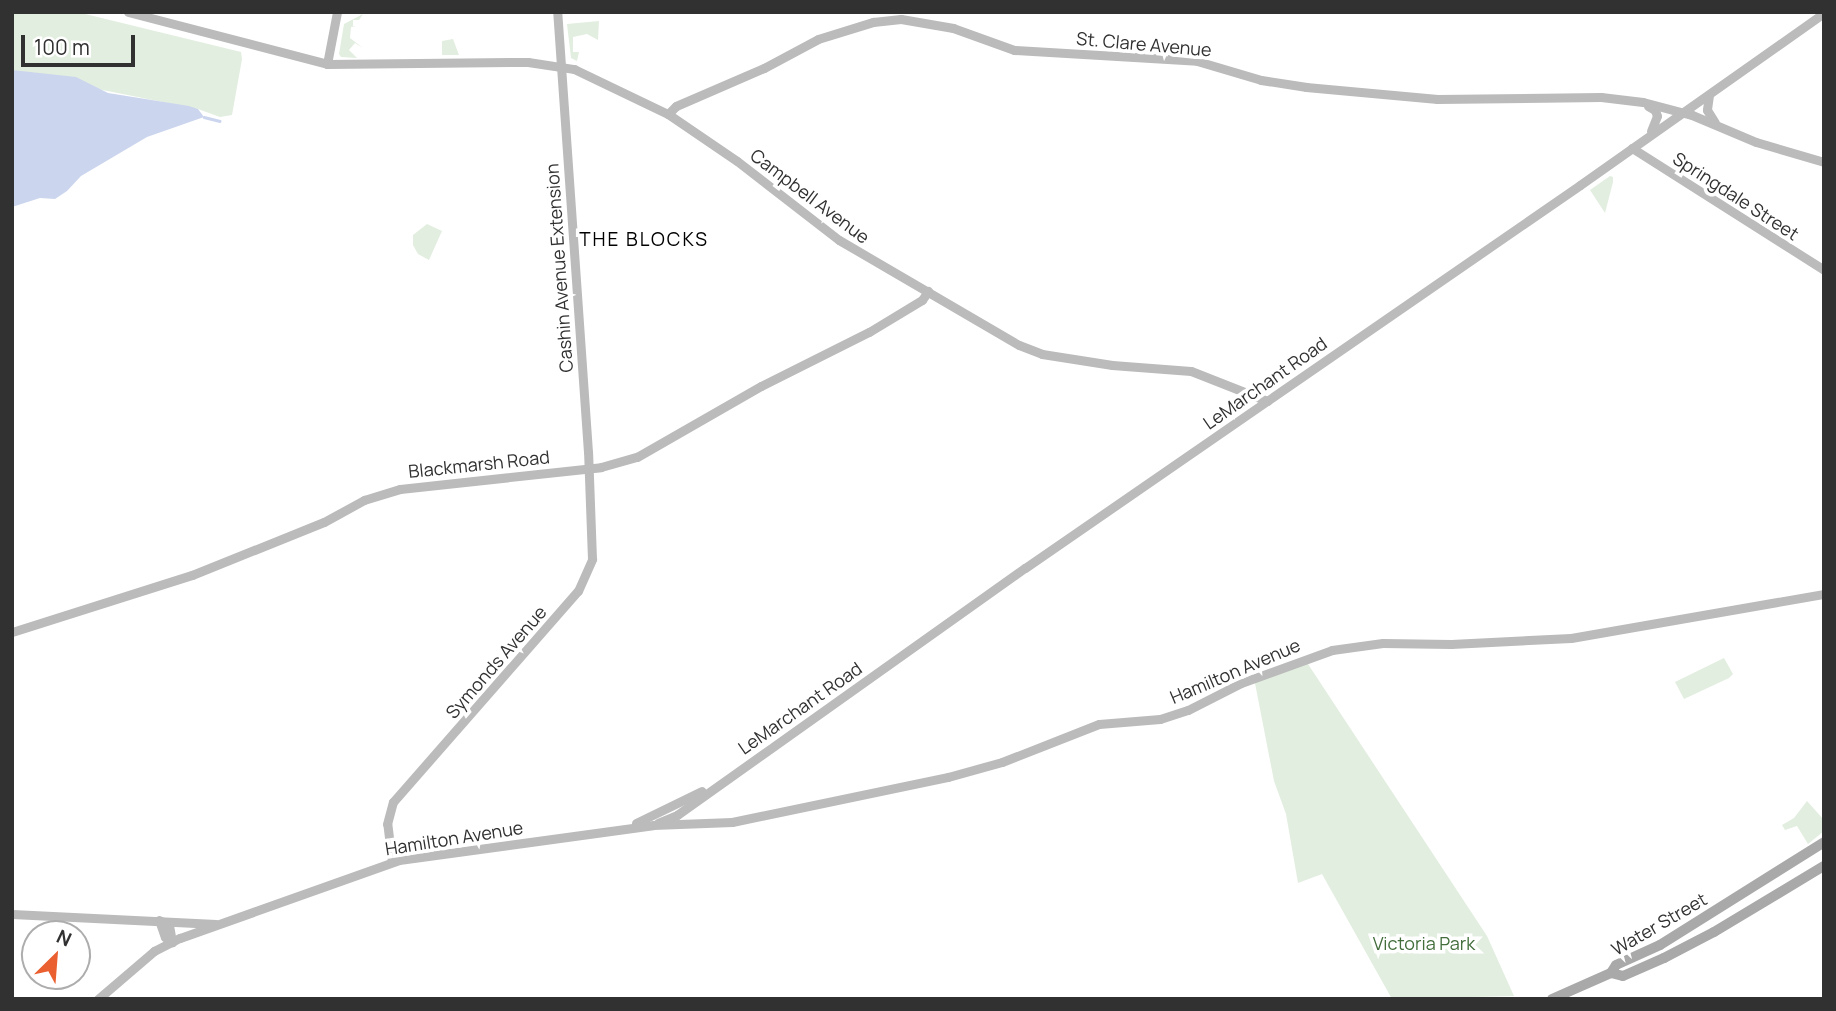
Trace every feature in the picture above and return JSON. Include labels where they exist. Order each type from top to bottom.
[{"type":"main road","name":"Water Street","points":[[1824,842],[1660,945],[1616,965],[1611,973],[1623,976],[1664,958],[1714,932],[1824,866]]},
{"type":"main road","points":[[1552,999],[1611,973]]},
{"type":"street","name":"Campbell Avenue","points":[[128,12],[327,64],[528,62],[561,65],[617,87],[668,114],[737,161],[839,240],[1019,345],[1041,354],[1127,367],[1191,371],[1267,401]]},
{"type":"street","points":[[327,64],[337,12]]},
{"type":"street","name":"Cashin Avenue Extension","points":[[557,12],[589,468]]},
{"type":"street","name":"LeMarchant Road","points":[[653,825],[677,815],[1824,13]]},
{"type":"street","name":"St. Clare Avenue","points":[[668,114],[676,106],[764,68],[818,39],[873,22],[901,19],[953,28],[1014,50],[1197,61],[1262,80],[1306,87],[1437,99],[1592,97],[1643,102],[1682,112],[1756,142],[1824,163]]},
{"type":"street","points":[[1711,92],[1706,100],[1707,110],[1716,124]]},
{"type":"street","points":[[1643,102],[1657,112],[1651,132]]},
{"type":"street","name":"Springdale Street","points":[[1632,148],[1824,270]]},
{"type":"street","name":"Blackmarsh Road","points":[[12,632],[192,575],[324,522],[363,500],[400,489],[589,468],[628,460],[657,448],[723,407],[869,332],[922,300],[928,291]]},
{"type":"street","name":"Symonds Avenue","points":[[392,862],[387,824],[390,809],[399,794],[584,583],[594,550],[589,468]]},
{"type":"street","name":"Hamilton Avenue","points":[[98,999],[154,951],[172,942],[392,862],[653,825],[709,823],[770,814],[948,777],[1002,762],[1100,724],[1160,719],[1188,710],[1285,666],[1332,650],[1383,643],[1451,644],[1571,638],[1824,594]]},
{"type":"street","name":"LeMarchant Road","points":[[664,811],[725,780]]},
{"type":"street","points":[[693,803],[692,812],[697,820]]},
{"type":"street","name":"Hamilton Avenue","points":[[622,830],[664,811],[709,823]]},
{"type":"street","points":[[12,914],[216,924]]},
{"type":"street","points":[[159,920],[164,937],[172,942]]},
{"type":"green space","points":[[12,12],[77,12],[241,52],[232,115],[220,117],[198,109],[12,72]]},
{"type":"green space","points":[[363,14],[359,20],[353,20],[353,26],[356,26],[351,27],[350,38],[363,48],[355,43],[349,50],[357,58],[341,57],[339,54],[344,24]]},
{"type":"green space","points":[[599,21],[598,40],[587,34],[573,37],[573,52],[579,52],[577,61],[571,58],[567,24]]},
{"type":"green space","points":[[453,39],[459,55],[442,55],[442,41]]},
{"type":"green space","points":[[1610,176],[1613,177],[1613,182],[1605,213],[1590,190]]},
{"type":"green space","points":[[427,224],[442,231],[429,260],[418,254],[413,245],[413,235]]},
{"type":"green space","name":"Victoria Park","points":[[1304,658],[1487,936],[1514,996],[1392,999],[1322,874],[1298,883],[1286,814],[1274,781],[1254,678]]},
{"type":"green space","points":[[1724,658],[1733,674],[1684,699],[1675,682]]},
{"type":"green space","points":[[1807,801],[1824,820],[1824,831],[1808,844],[1797,826],[1785,830],[1782,825],[1794,818]]},
{"type":"water","points":[[12,70],[76,77],[108,93],[189,106],[198,109],[204,117],[147,137],[81,176],[55,199],[40,198],[12,207]]},
{"type":"waterway","points":[[204,117],[220,121]]},
{"type":"district","name":"THE BLOCKS","points":[[644,240]]}]
